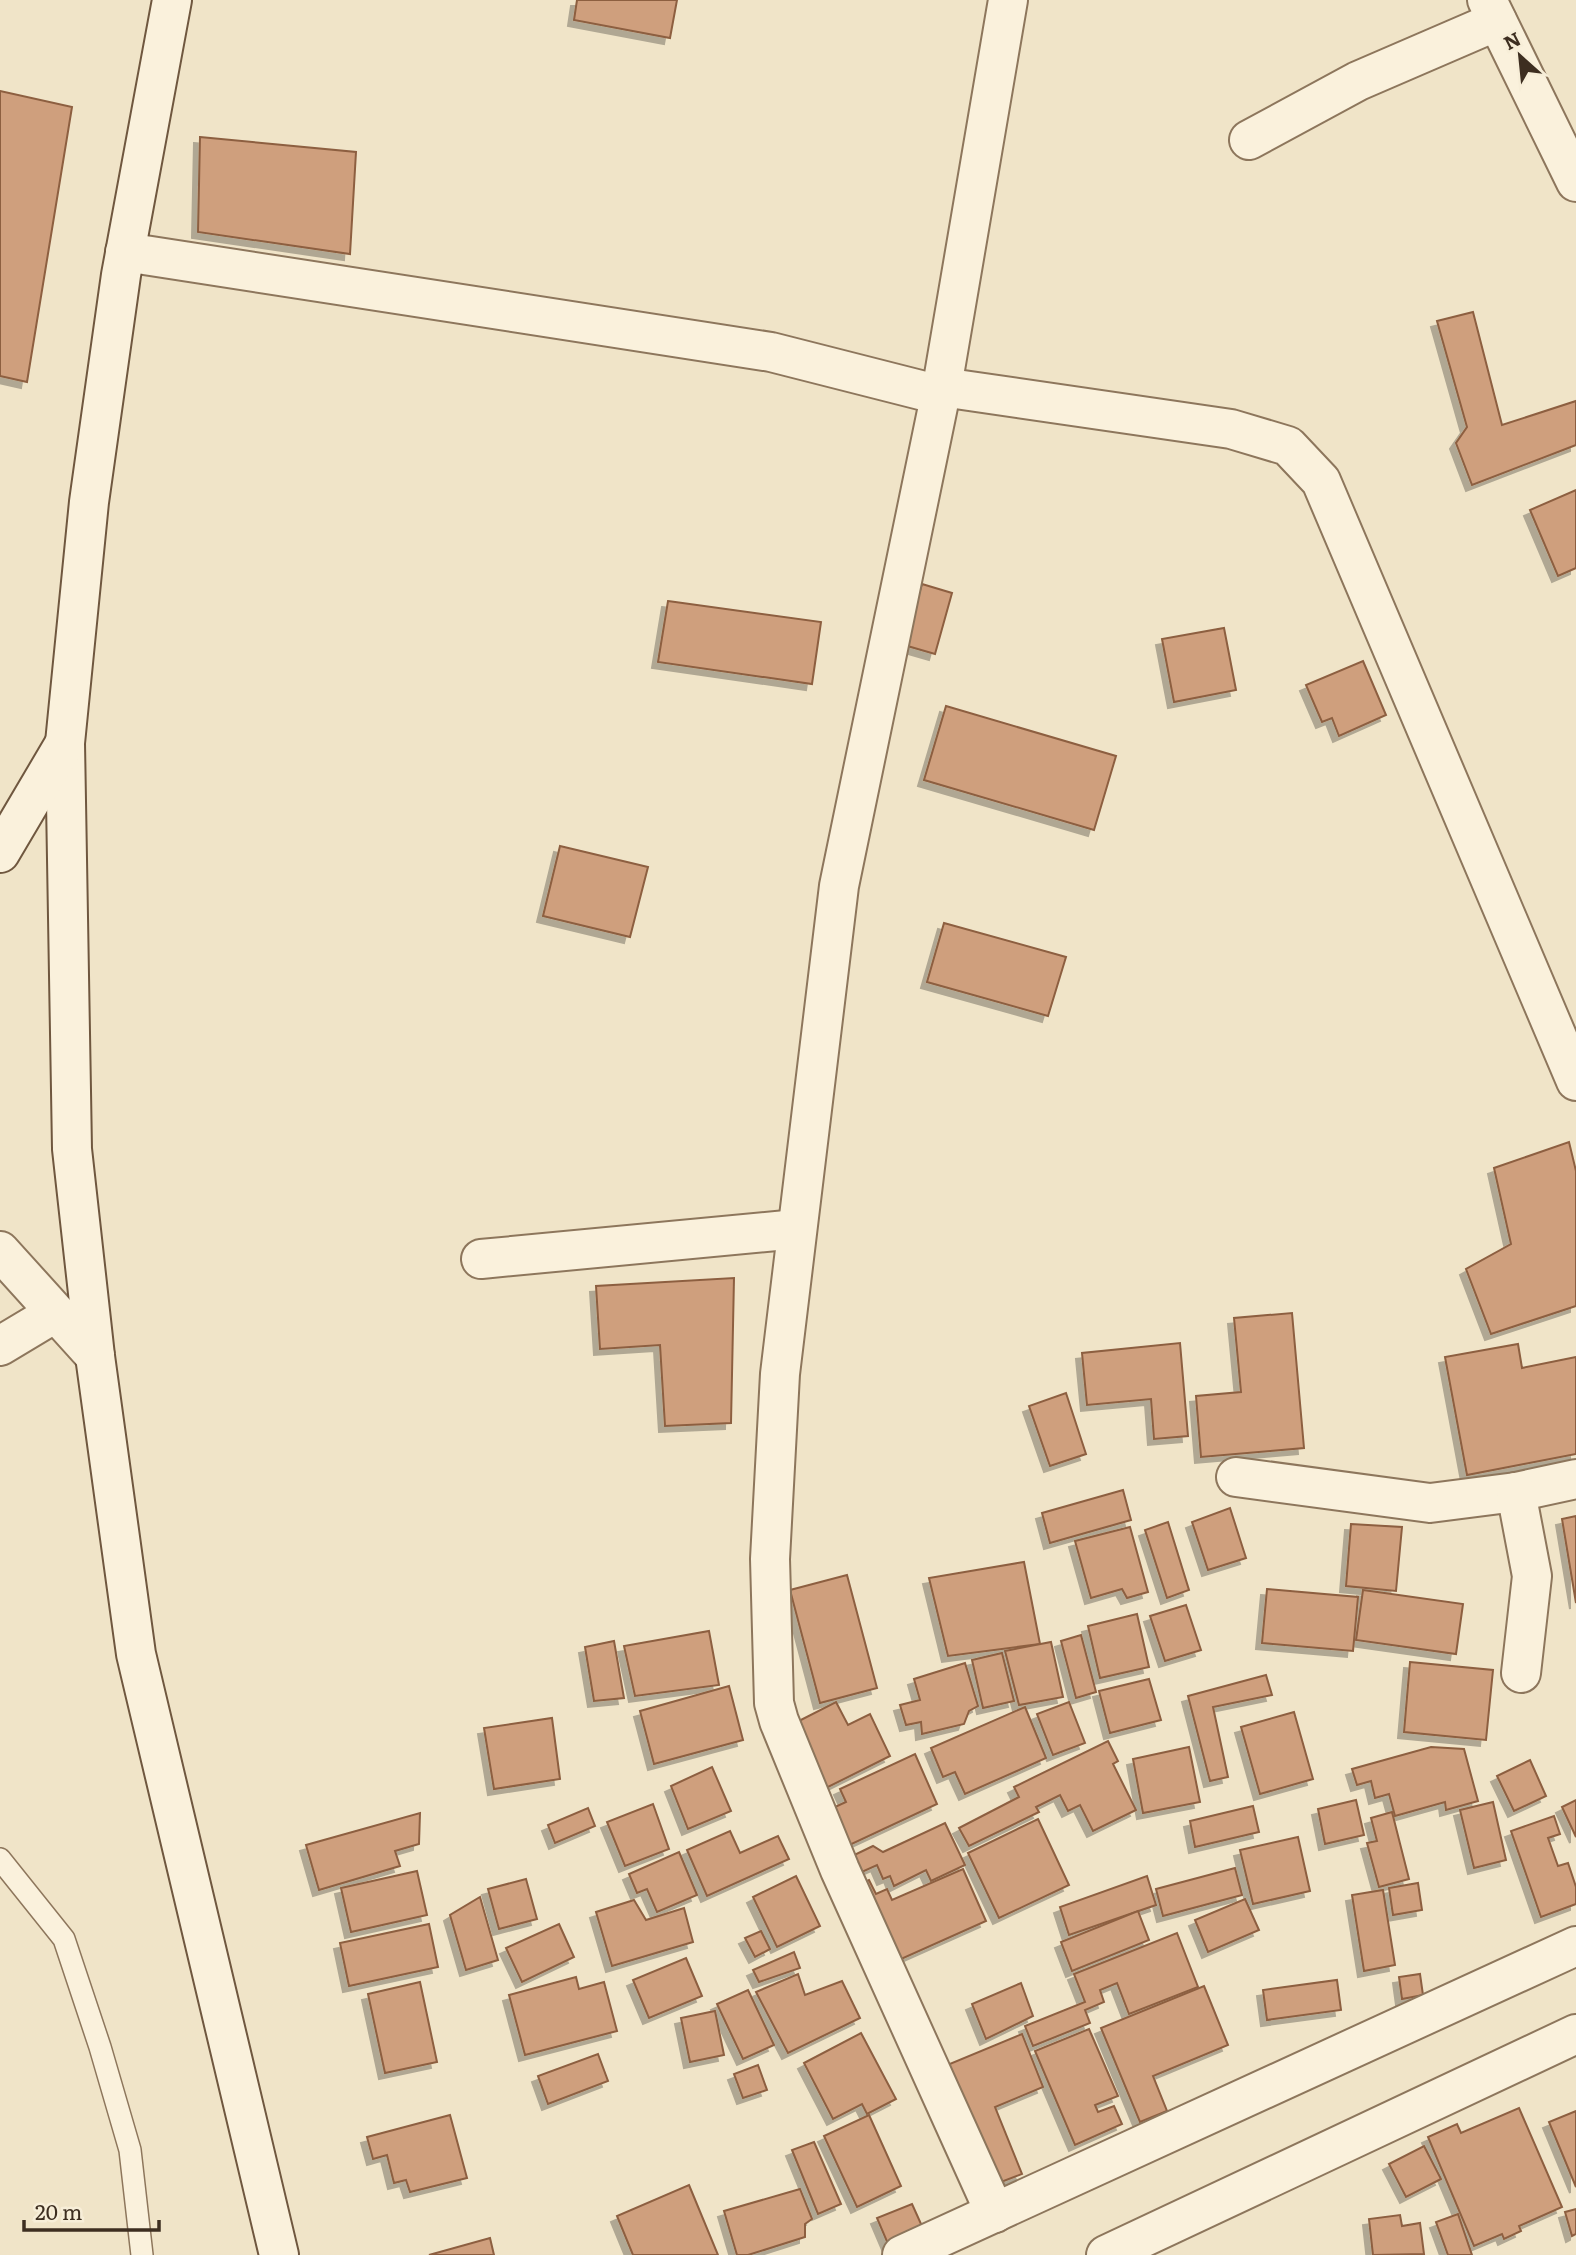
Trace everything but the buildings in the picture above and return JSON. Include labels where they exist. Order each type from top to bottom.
[{"type":"street","points":[[172,0],[125,252],[89,502],[65,743],[65,926],[72,1149],[95,1356],[136,1654],[279,2255]]},
{"type":"street","points":[[995,2213],[840,1870],[785,1737],[774,1703],[770,1559],[780,1374],[839,886],[941,391],[1008,0]]},
{"type":"street","points":[[1250,140],[1492,10],[1576,182]]},
{"type":"street","points":[[125,252],[771,352],[941,391],[1231,429],[1288,446],[1321,481],[1576,1082]]},
{"type":"street","points":[[0,853],[65,743]]},
{"type":"street","points":[[481,1259],[797,1230]]},
{"type":"street","points":[[0,1251],[95,1356]]},
{"type":"street","points":[[0,1346],[55,1313]]},
{"type":"street","points":[[1236,1477],[1430,1503],[1517,1492],[1576,1479]]},
{"type":"street","points":[[1517,1492],[1532,1576],[1521,1672]]},
{"type":"street","points":[[902,2255],[1576,1946]]},
{"type":"street","points":[[1106,2255],[1576,2034]]},
{"type":"lane","points":[[0,1859],[64,1938],[130,2150],[142,2255]]}]
